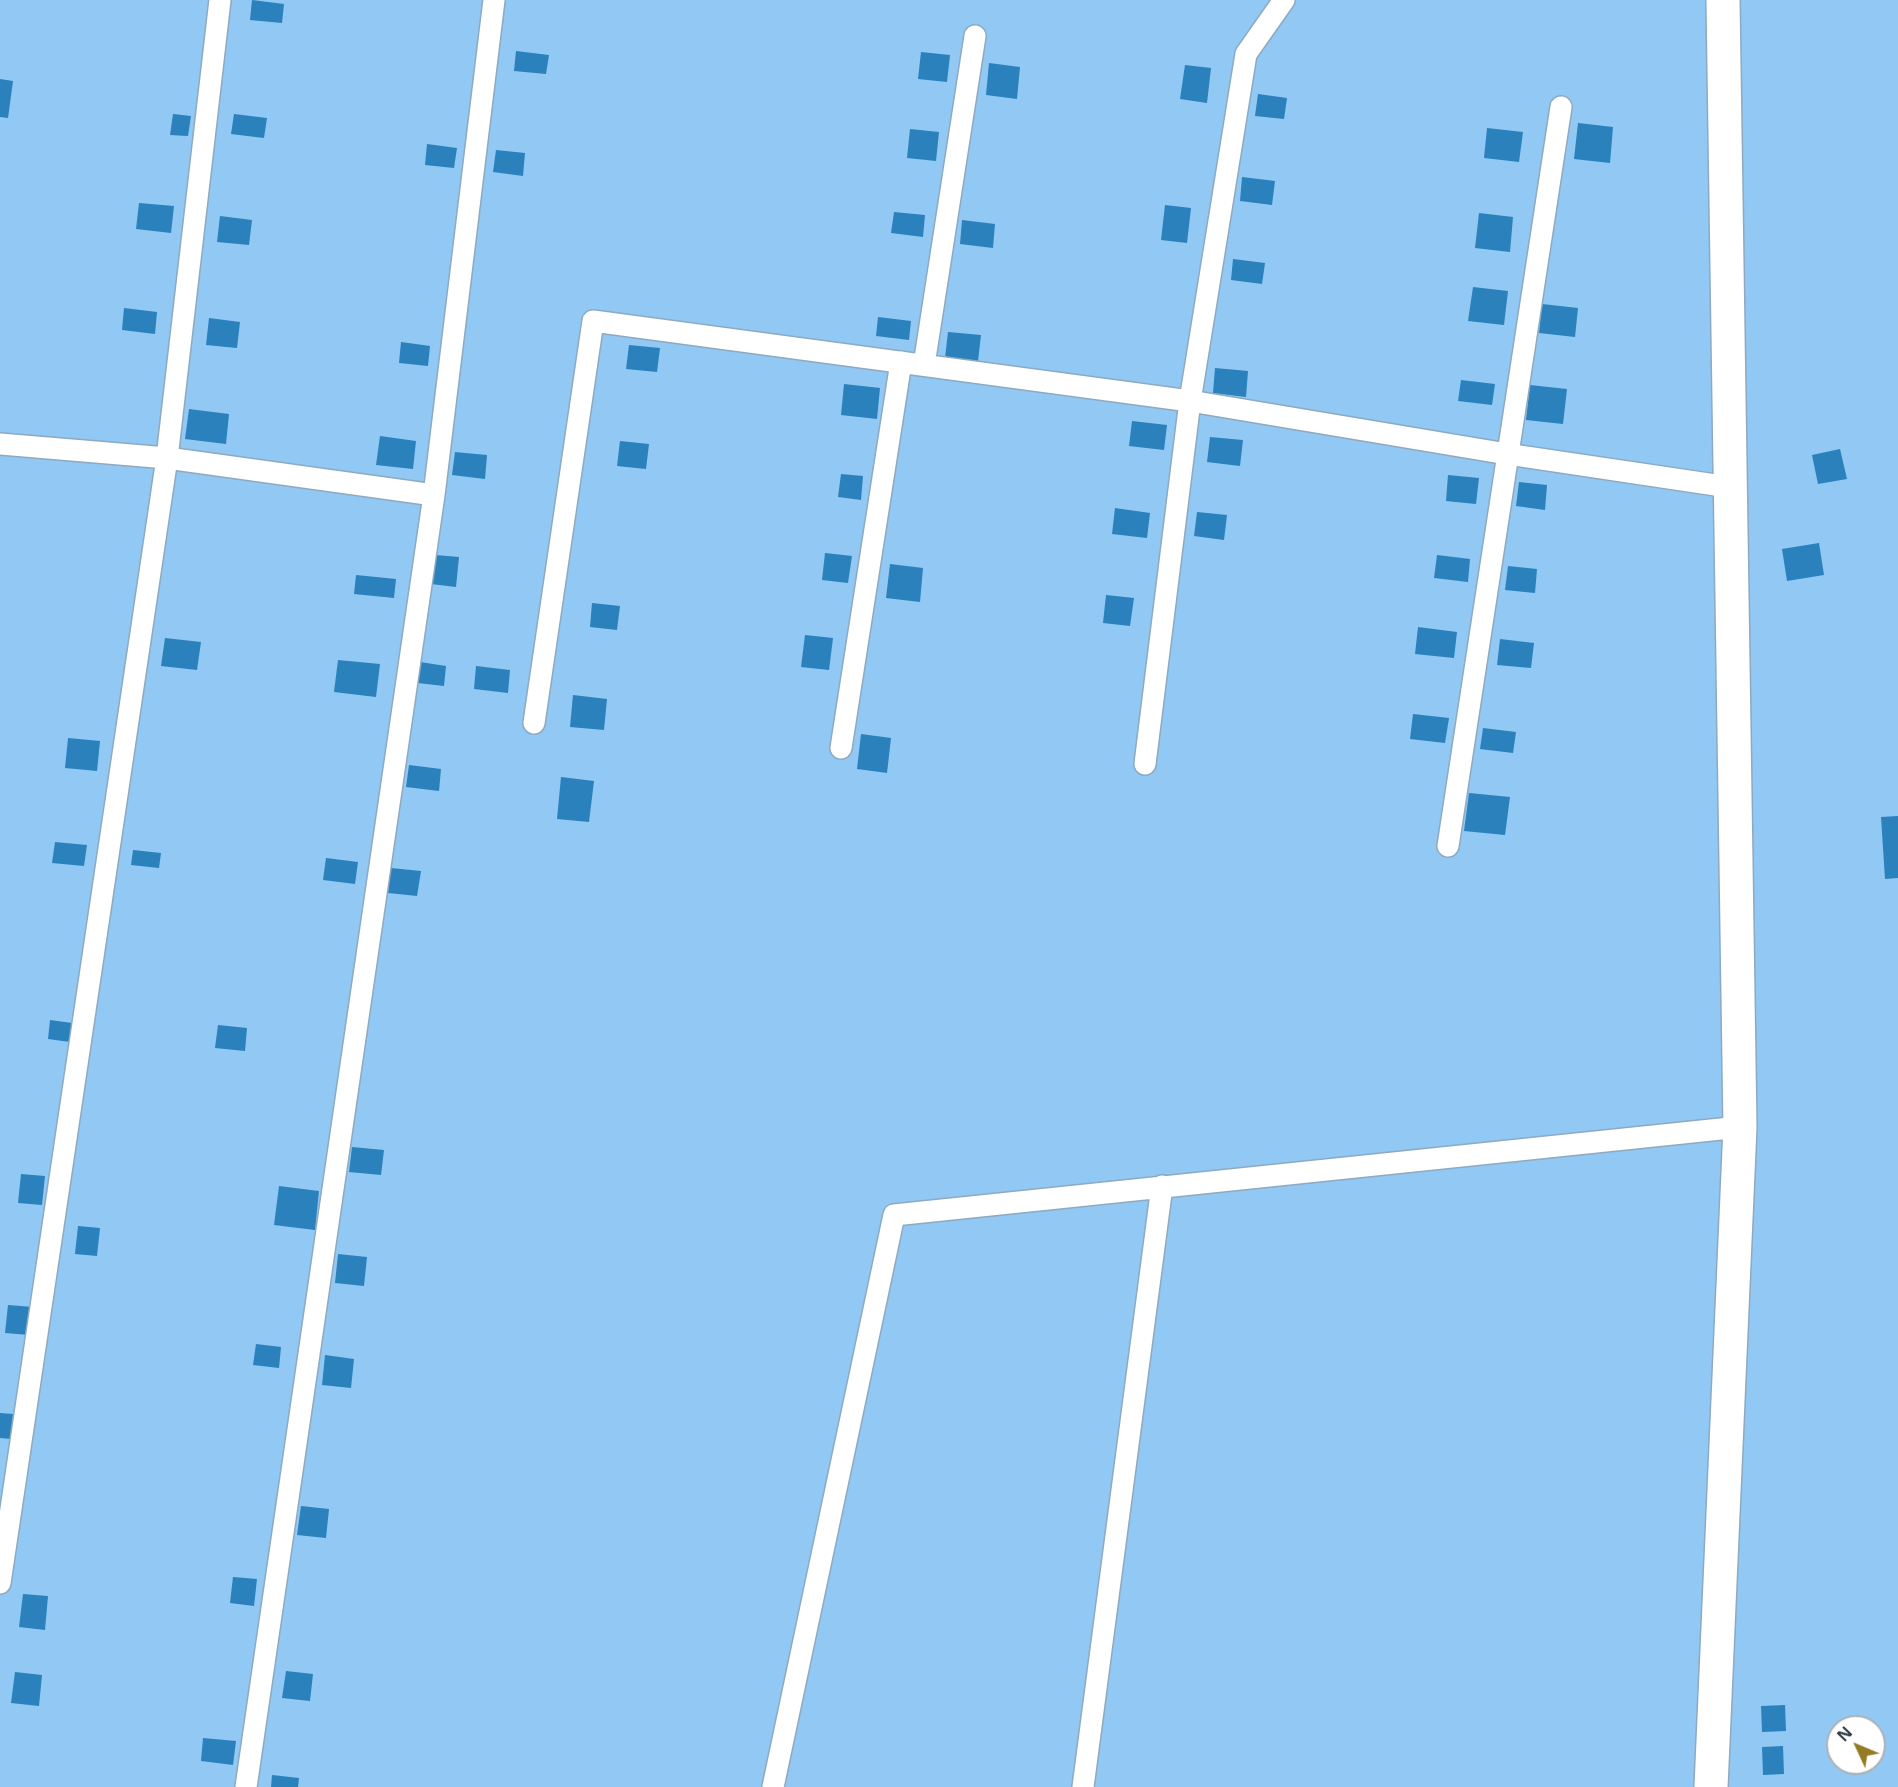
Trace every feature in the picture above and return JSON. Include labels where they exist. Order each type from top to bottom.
[{"type":"street","points":[[1711,1787],[1740,1127],[1723,0]]},
{"type":"lane","points":[[0,1583],[167,458],[220,0]]},
{"type":"lane","points":[[246,1787],[434,495],[494,0]]},
{"type":"lane","points":[[1145,764],[1190,401],[1246,54],[1284,0]]},
{"type":"lane","points":[[924,365],[975,36]]},
{"type":"lane","points":[[1448,846],[1561,107]]},
{"type":"lane","points":[[534,723],[593,321],[1190,401],[1507,454],[1729,487]]},
{"type":"lane","points":[[841,748],[901,362]]},
{"type":"lane","points":[[0,444],[167,458],[434,495]]},
{"type":"lane","points":[[773,1787],[894,1215],[1740,1127]]},
{"type":"lane","points":[[1083,1787],[1162,1186]]},
{"type":"shaded area","points":[[0,0],[1898,0],[1898,1787],[0,1787]]},
{"type":"building","points":[[252,0],[284,4],[282,23],[250,20]]},
{"type":"building","points":[[516,51],[549,55],[546,74],[514,71]]},
{"type":"building","points":[[921,52],[950,55],[947,82],[918,79]]},
{"type":"building","points":[[989,63],[1020,67],[1017,99],[986,95]]},
{"type":"building","points":[[1185,65],[1211,68],[1207,103],[1180,99]]},
{"type":"building","points":[[0,79],[13,81],[8,118],[0,117]]},
{"type":"building","points":[[1258,94],[1287,98],[1284,119],[1255,116]]},
{"type":"building","points":[[173,114],[191,116],[188,136],[170,135]]},
{"type":"building","points":[[234,114],[267,118],[264,138],[231,134]]},
{"type":"building","points":[[1578,123],[1613,127],[1610,163],[1574,159]]},
{"type":"building","points":[[1487,128],[1523,132],[1519,162],[1484,158]]},
{"type":"building","points":[[910,129],[939,132],[936,161],[907,158]]},
{"type":"building","points":[[427,144],[457,148],[454,168],[425,165]]},
{"type":"building","points":[[496,150],[525,153],[523,176],[493,172]]},
{"type":"building","points":[[1242,177],[1275,181],[1272,205],[1240,201]]},
{"type":"building","points":[[139,203],[174,206],[171,233],[136,229]]},
{"type":"building","points":[[1165,205],[1191,208],[1187,243],[1161,240]]},
{"type":"building","points":[[894,212],[925,215],[923,237],[891,233]]},
{"type":"building","points":[[1479,213],[1513,217],[1510,252],[1475,248]]},
{"type":"building","points":[[220,216],[252,220],[249,245],[217,242]]},
{"type":"building","points":[[962,220],[995,224],[993,248],[960,244]]},
{"type":"building","points":[[1233,259],[1265,263],[1262,284],[1231,280]]},
{"type":"building","points":[[1473,287],[1508,291],[1504,325],[1468,321]]},
{"type":"building","points":[[1542,304],[1578,308],[1575,337],[1539,333]]},
{"type":"building","points":[[124,308],[157,312],[155,334],[122,330]]},
{"type":"building","points":[[878,317],[911,321],[909,340],[876,336]]},
{"type":"building","points":[[209,318],[240,322],[237,348],[206,345]]},
{"type":"building","points":[[948,332],[981,335],[978,361],[945,358]]},
{"type":"building","points":[[401,342],[430,346],[428,366],[399,363]]},
{"type":"building","points":[[629,345],[660,348],[657,372],[626,369]]},
{"type":"building","points":[[1215,368],[1248,371],[1246,397],[1213,393]]},
{"type":"building","points":[[1461,380],[1495,384],[1492,405],[1458,401]]},
{"type":"building","points":[[844,384],[880,388],[877,419],[841,415]]},
{"type":"building","points":[[1530,385],[1567,389],[1563,424],[1526,420]]},
{"type":"building","points":[[189,409],[229,414],[226,444],[185,439]]},
{"type":"building","points":[[1132,421],[1167,425],[1164,450],[1129,446]]},
{"type":"building","points":[[380,436],[416,441],[413,469],[376,465]]},
{"type":"building","points":[[1210,437],[1243,440],[1240,466],[1207,462]]},
{"type":"building","points":[[620,441],[649,444],[646,469],[617,466]]},
{"type":"building","points":[[1840,449],[1847,479],[1818,484],[1812,455]]},
{"type":"building","points":[[455,452],[487,455],[485,479],[452,475]]},
{"type":"building","points":[[841,474],[863,476],[861,500],[838,497]]},
{"type":"building","points":[[1448,475],[1479,478],[1476,504],[1446,501]]},
{"type":"building","points":[[1519,482],[1547,485],[1545,510],[1516,506]]},
{"type":"building","points":[[1115,508],[1150,513],[1147,538],[1112,534]]},
{"type":"building","points":[[1197,512],[1227,515],[1224,540],[1194,536]]},
{"type":"building","points":[[1819,543],[1824,575],[1787,581],[1782,549]]},
{"type":"building","points":[[825,553],[852,556],[848,583],[822,580]]},
{"type":"building","points":[[435,555],[459,557],[456,587],[431,584]]},
{"type":"building","points":[[1437,555],[1470,559],[1468,582],[1434,578]]},
{"type":"building","points":[[890,564],[923,568],[920,602],[886,598]]},
{"type":"building","points":[[1508,566],[1537,569],[1535,593],[1505,590]]},
{"type":"building","points":[[356,575],[396,579],[394,598],[354,594]]},
{"type":"building","points":[[1106,595],[1134,598],[1130,626],[1103,623]]},
{"type":"building","points":[[592,603],[620,606],[617,630],[590,627]]},
{"type":"building","points":[[1418,627],[1457,632],[1454,658],[1415,654]]},
{"type":"building","points":[[805,635],[833,638],[829,670],[801,667]]},
{"type":"building","points":[[165,638],[201,642],[197,670],[161,666]]},
{"type":"building","points":[[1500,639],[1534,643],[1531,668],[1497,665]]},
{"type":"building","points":[[338,660],[380,664],[376,697],[334,692]]},
{"type":"building","points":[[420,662],[446,666],[444,686],[418,683]]},
{"type":"building","points":[[476,666],[510,670],[508,693],[474,689]]},
{"type":"building","points":[[573,695],[607,699],[604,730],[570,727]]},
{"type":"building","points":[[1413,714],[1449,718],[1445,743],[1410,739]]},
{"type":"building","points":[[1483,728],[1516,732],[1513,753],[1480,749]]},
{"type":"building","points":[[861,734],[891,738],[887,773],[857,769]]},
{"type":"building","points":[[68,738],[100,741],[97,771],[65,768]]},
{"type":"building","points":[[409,765],[441,769],[439,791],[406,787]]},
{"type":"building","points":[[561,777],[594,781],[589,822],[557,819]]},
{"type":"building","points":[[1469,793],[1510,797],[1505,835],[1464,831]]},
{"type":"building","points":[[1898,816],[1898,878],[1885,879],[1881,817]]},
{"type":"building","points":[[55,842],[87,845],[84,866],[52,863]]},
{"type":"building","points":[[133,850],[161,853],[159,868],[131,865]]},
{"type":"building","points":[[326,858],[358,862],[355,884],[323,880]]},
{"type":"building","points":[[391,868],[421,871],[417,896],[388,893]]},
{"type":"building","points":[[50,1020],[72,1023],[70,1042],[48,1039]]},
{"type":"building","points":[[218,1025],[247,1028],[245,1051],[215,1048]]},
{"type":"building","points":[[352,1147],[384,1150],[381,1175],[349,1172]]},
{"type":"building","points":[[21,1174],[45,1176],[42,1205],[18,1203]]},
{"type":"building","points":[[279,1186],[319,1191],[315,1230],[274,1225]]},
{"type":"building","points":[[78,1226],[100,1228],[97,1256],[75,1254]]},
{"type":"building","points":[[338,1254],[367,1257],[364,1286],[335,1283]]},
{"type":"building","points":[[8,1305],[33,1307],[30,1335],[5,1333]]},
{"type":"building","points":[[256,1344],[281,1347],[279,1368],[253,1365]]},
{"type":"building","points":[[325,1355],[354,1359],[351,1388],[322,1385]]},
{"type":"building","points":[[0,1413],[13,1414],[11,1439],[0,1438]]},
{"type":"building","points":[[301,1506],[329,1509],[326,1538],[297,1535]]},
{"type":"building","points":[[233,1577],[257,1579],[254,1606],[230,1603]]},
{"type":"building","points":[[23,1594],[48,1596],[45,1630],[19,1627]]},
{"type":"building","points":[[286,1671],[313,1674],[310,1701],[282,1698]]},
{"type":"building","points":[[15,1672],[42,1675],[39,1706],[11,1703]]},
{"type":"building","points":[[1785,1705],[1786,1731],[1762,1732],[1761,1706]]},
{"type":"building","points":[[203,1738],[236,1741],[233,1765],[201,1761]]},
{"type":"building","points":[[1783,1746],[1784,1774],[1763,1775],[1762,1747]]},
{"type":"building","points":[[272,1775],[299,1778],[298,1787],[271,1787]]}]
